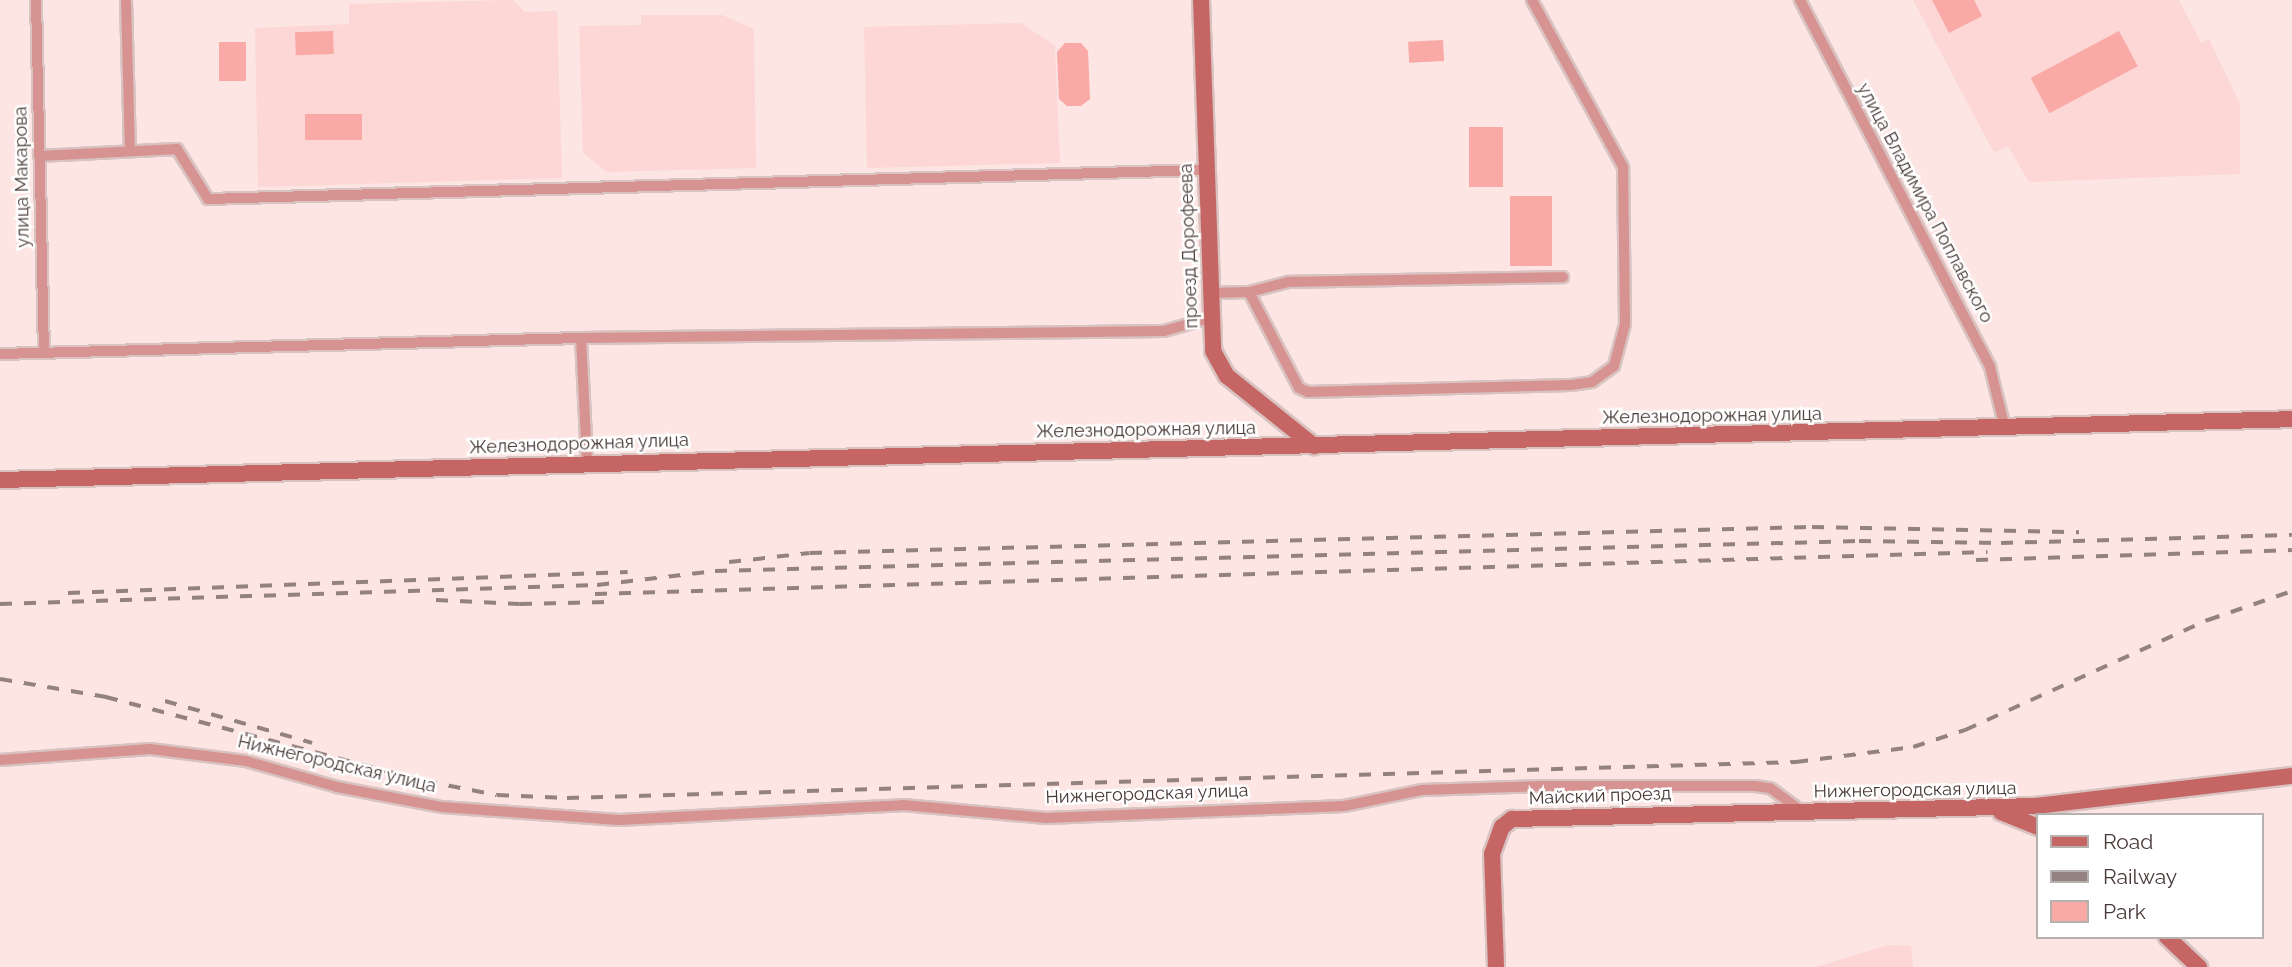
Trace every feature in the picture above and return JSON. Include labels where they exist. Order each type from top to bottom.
[{"type":"main road","name":"проезд Дорофеева","points":[[1201,0],[1204,170],[1213,351],[1227,376],[1314,446]]},
{"type":"main road","name":"Железнодорожная улица","points":[[0,480],[587,462],[1314,446],[2292,419]]},
{"type":"main road","name":"Нижнегородская улица","points":[[1802,811],[1989,808],[2039,811],[2292,776]]},
{"type":"main road","points":[[2077,813],[2090,802]]},
{"type":"main road","points":[[1989,808],[2036,826]]},
{"type":"main road","name":"Майский проезд","points":[[1496,967],[1492,854],[1502,827],[1512,819],[1802,811]]},
{"type":"main road","points":[[2169,939],[2199,967]]},
{"type":"street","name":"улица Макарова","points":[[36,0],[44,353]]},
{"type":"street","points":[[126,0],[130,151]]},
{"type":"street","points":[[1249,292],[1295,381],[1308,392],[1571,385],[1592,382],[1614,366],[1622,351],[1625,324],[1623,167],[1532,0]]},
{"type":"street","name":"улица Владимира Поплавского","points":[[1800,0],[1990,367],[2005,428]]},
{"type":"street","points":[[39,156],[177,149],[208,199],[1204,170]]},
{"type":"street","points":[[1209,293],[1249,292],[1288,282],[1563,277]]},
{"type":"street","points":[[0,354],[582,338],[1164,331],[1210,318]]},
{"type":"street","points":[[582,338],[587,462]]},
{"type":"street","name":"Нижнегородская улица","points":[[0,760],[150,749],[246,761],[337,788],[442,807],[619,820],[903,806],[1046,818],[1344,806],[1422,790],[1543,786],[1755,786],[1770,788],[1802,811]]},
{"type":"shaded area","points":[[513,0],[525,12],[557,11],[562,178],[258,187],[255,28],[349,24],[349,4]]},
{"type":"shaded area","points":[[1913,0],[2179,0],[2201,43],[2209,39],[2240,104],[2240,174],[2029,182],[2008,146],[1994,153]]},
{"type":"shaded area","points":[[641,15],[722,15],[754,29],[756,168],[607,172],[583,153],[579,26],[641,25]]},
{"type":"shaded area","points":[[1021,23],[1055,46],[1060,163],[867,168],[864,27]]},
{"type":"shaded area","points":[[1888,945],[1911,946],[1913,967],[1816,967]]},
{"type":"green space","points":[[1932,0],[1974,0],[1982,16],[1949,33]]},
{"type":"green space","points":[[333,31],[334,54],[296,55],[295,32]]},
{"type":"green space","points":[[2119,31],[2138,66],[2049,113],[2031,78]]},
{"type":"green space","points":[[1443,40],[1444,61],[1409,63],[1408,42]]},
{"type":"green space","points":[[219,42],[246,42],[246,81],[219,81]]},
{"type":"green space","points":[[1065,43],[1081,43],[1088,51],[1090,99],[1081,106],[1067,106],[1059,99],[1057,52]]},
{"type":"green space","points":[[305,114],[362,114],[362,140],[305,140]]},
{"type":"green space","points":[[1469,127],[1503,127],[1503,187],[1469,187]]},
{"type":"green space","points":[[1510,196],[1552,196],[1552,266],[1510,266]]},
{"type":"railway","points":[[729,562],[810,553],[1812,527],[2079,532]]},
{"type":"railway","points":[[0,604],[597,585],[715,571],[1859,541],[2001,543],[2292,535]]},
{"type":"railway","points":[[1976,560],[2292,550]]},
{"type":"railway","points":[[595,594],[1987,552]]},
{"type":"railway","points":[[68,593],[628,572]]},
{"type":"railway","points":[[0,679],[106,697],[425,781],[497,795],[567,798],[1796,762],[1913,747],[1965,730],[2208,620],[2292,591]]},
{"type":"railway","points":[[436,600],[520,604],[608,602]]},
{"type":"railway","points":[[165,701],[312,743]]}]
